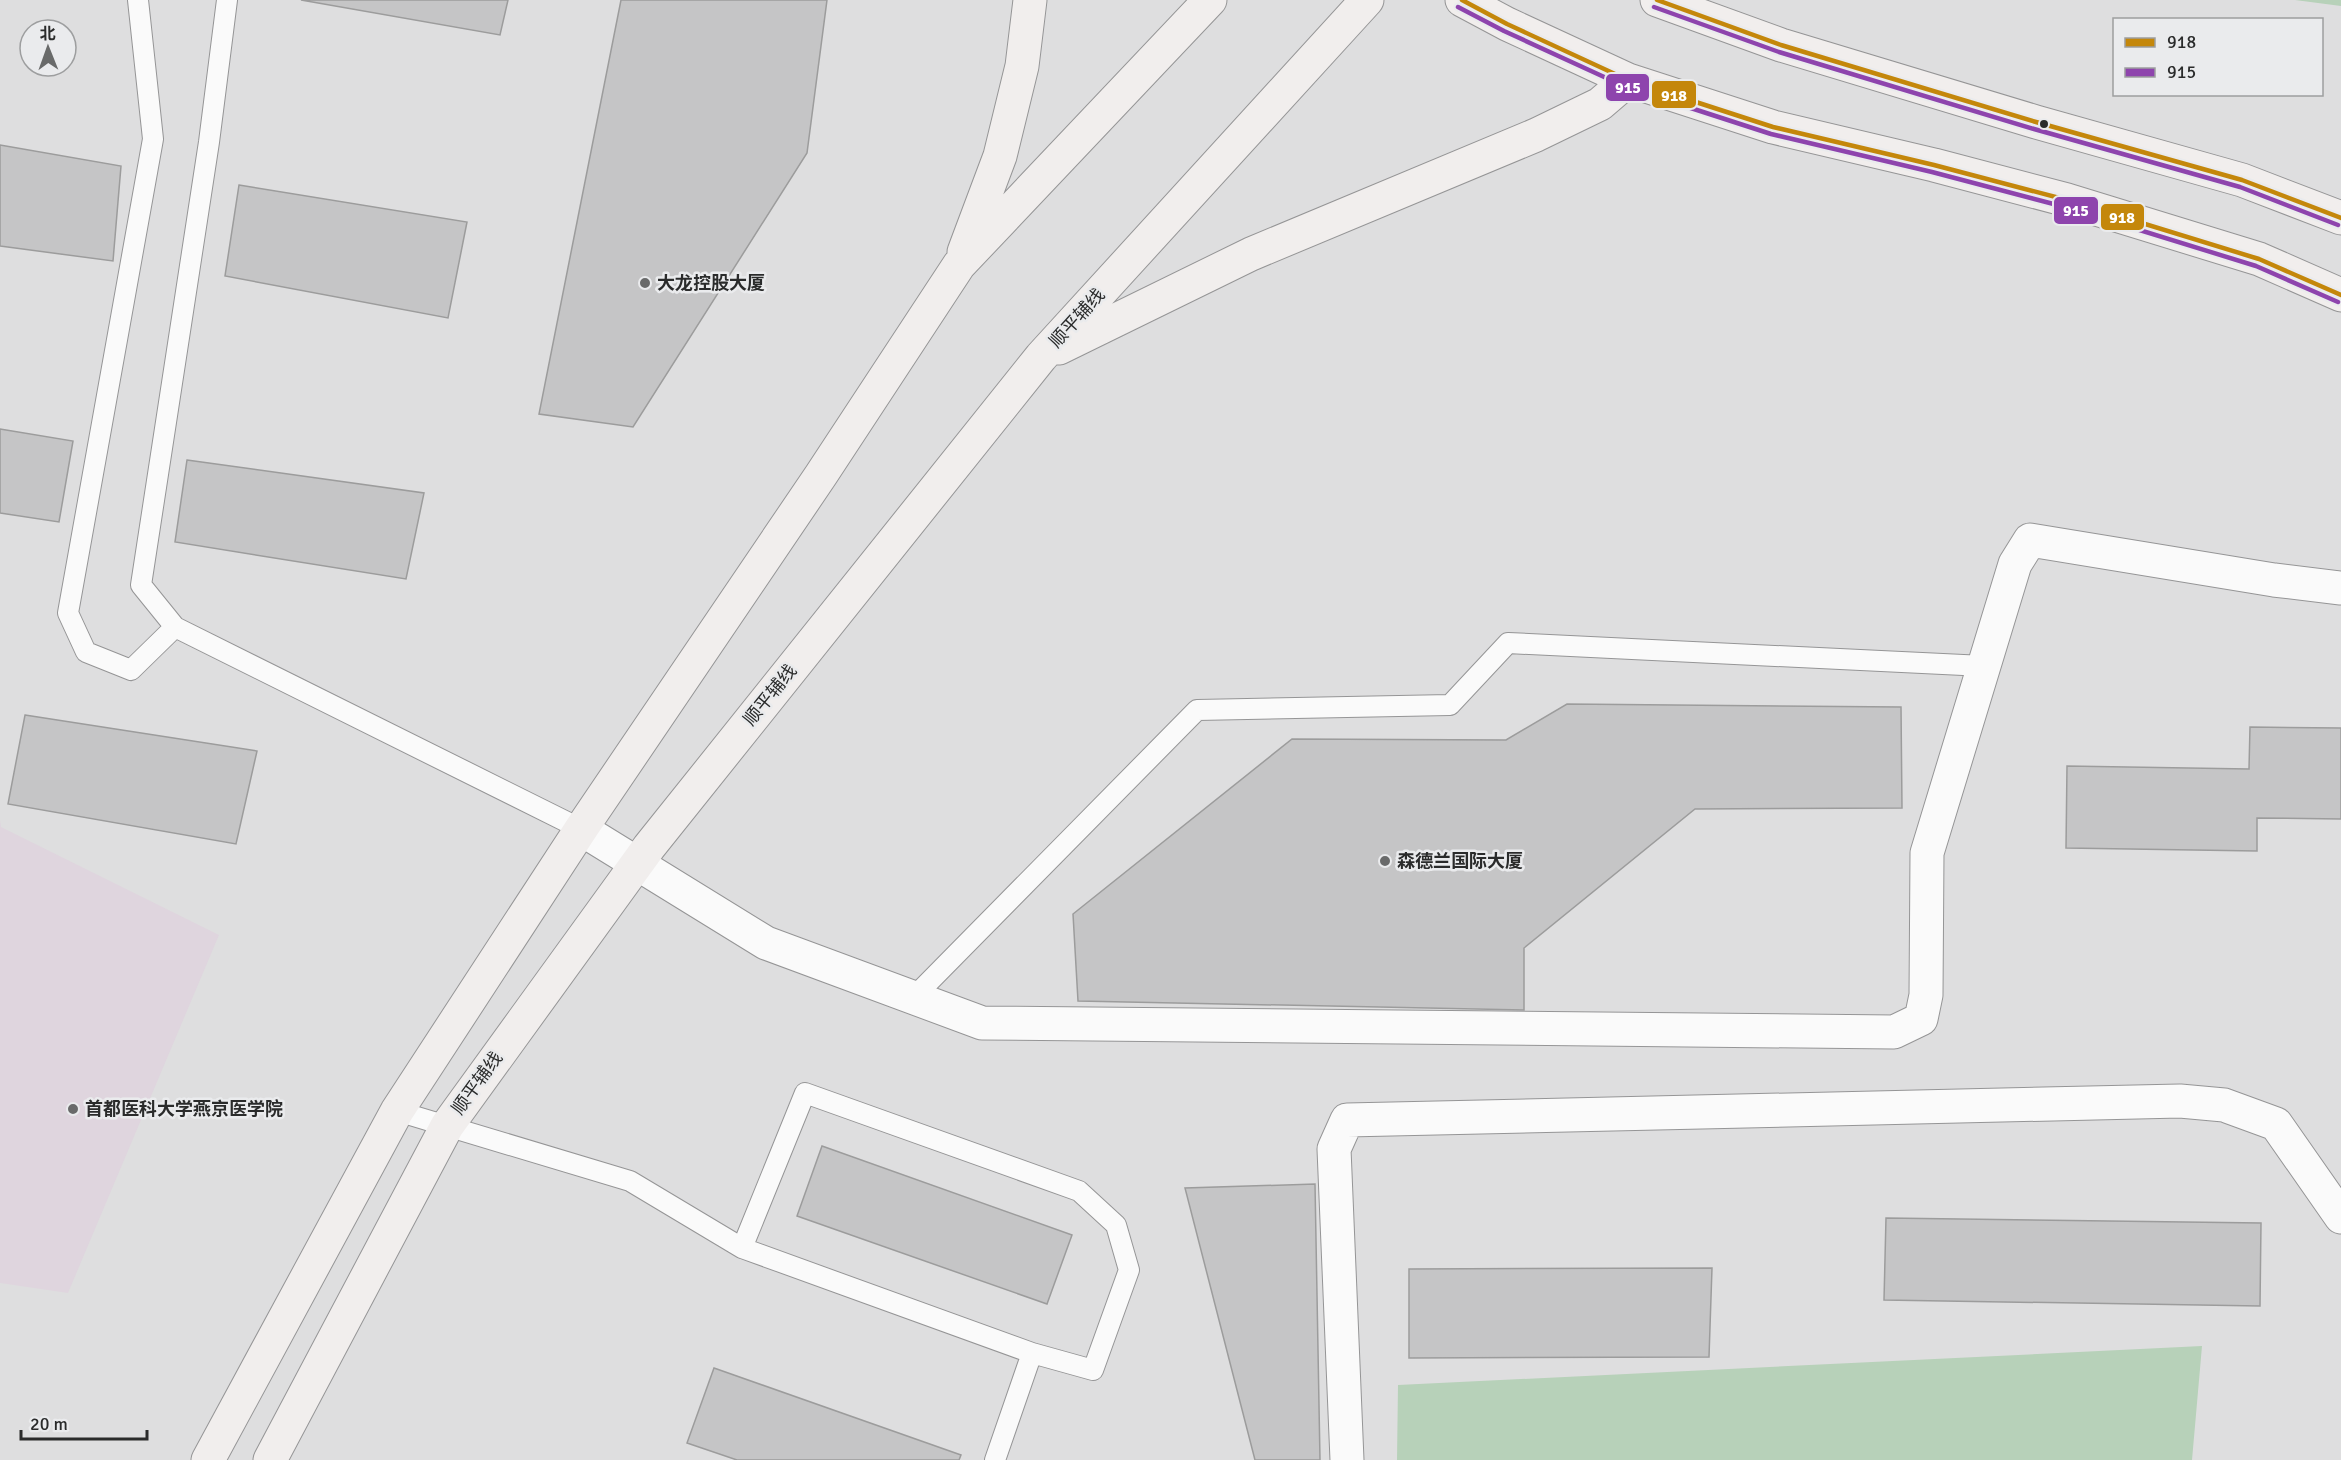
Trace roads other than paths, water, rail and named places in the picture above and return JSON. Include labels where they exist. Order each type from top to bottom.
[{"type":"main road","points":[[959,265],[1000,156],[1022,66],[1030,0]]},
{"type":"main road","points":[[208,1460],[397,1111],[581,829],[821,475],[959,265],[1210,0]]},
{"type":"main road","name":"顺平辅线","points":[[270,1460],[447,1126],[637,863],[1041,357],[1367,0]]},
{"type":"main road","points":[[1462,0],[1507,24],[1628,80],[1773,127],[1923,162],[2067,200],[2259,259],[2341,295]]},
{"type":"main road","points":[[1657,0],[1781,45],[2036,122],[2242,180],[2341,218]]},
{"type":"main road","points":[[1041,357],[1251,254],[1536,135],[1600,104],[1628,80]]},
{"type":"street","points":[[581,829],[766,943],[982,1023],[1894,1032],[1921,1019],[1926,995],[1927,853],[2015,564],[2030,540],[2274,580],[2341,588]]},
{"type":"street","points":[[1347,1460],[1334,1149],[1347,1120],[2180,1101],[2224,1105],[2276,1124],[2341,1217]]},
{"type":"lane","points":[[138,0],[153,139],[68,613],[86,652],[131,670],[175,627]]},
{"type":"lane","points":[[227,0],[209,142],[141,585],[175,627],[581,829]]},
{"type":"lane","points":[[914,997],[1197,710],[1450,705],[1508,644],[1984,666]]},
{"type":"lane","points":[[397,1111],[630,1181],[742,1248],[1032,1353],[1093,1370],[1129,1270],[1116,1225],[1079,1191],[805,1093],[742,1248]]},
{"type":"lane","points":[[995,1460],[1032,1353]]},
{"type":"place","name":"大龙控股大厦","points":[[645,283]]},
{"type":"place","name":"森德兰国际大厦","points":[[1385,861]]},
{"type":"place","name":"首都医科大学燕京医学院","points":[[73,1109]]}]
